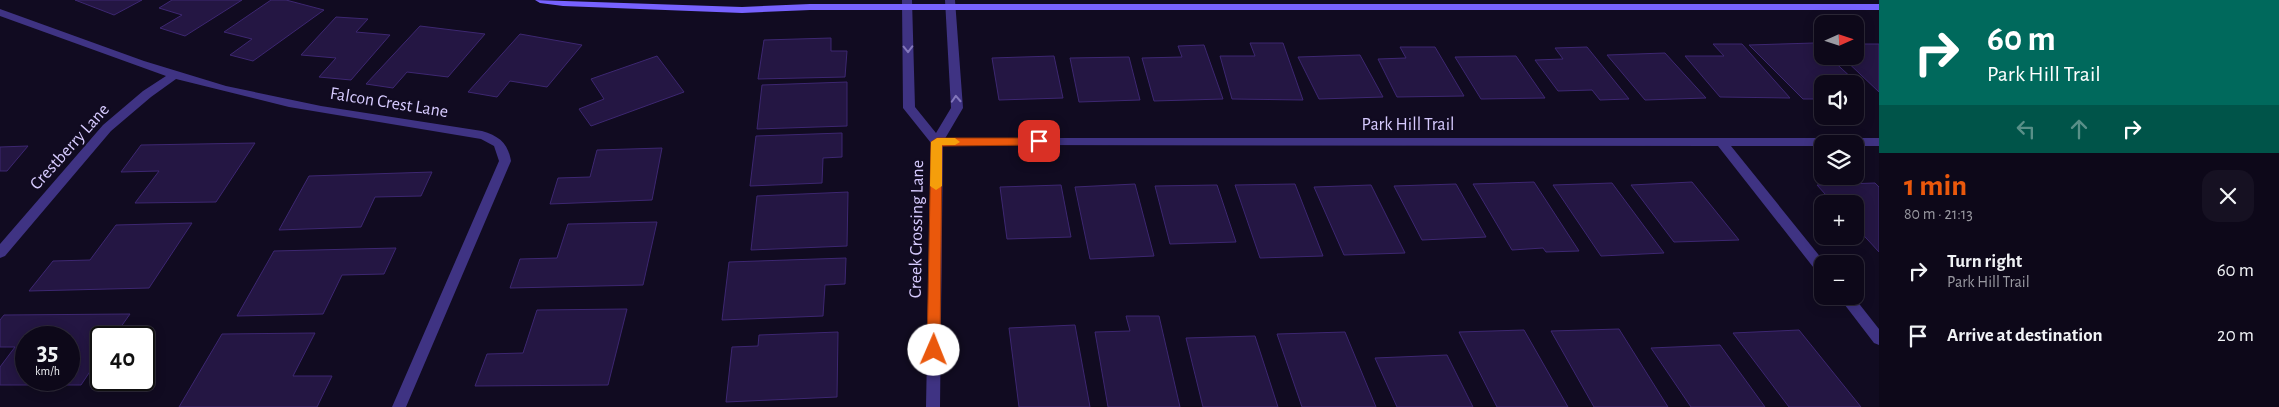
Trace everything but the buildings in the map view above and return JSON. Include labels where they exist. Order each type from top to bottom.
[{"type":"main road","points":[[540,0],[563,3],[742,10],[907,4],[1879,7]]},
{"type":"street","name":"Creek Crossing Lane","points":[[907,4],[909,108],[937,142]]},
{"type":"street","name":"Creek Crossing Lane","points":[[933,407],[937,142],[957,108],[950,4]]},
{"type":"street","name":"Falcon Crest Lane","points":[[0,12],[174,75],[225,89],[307,108],[482,135],[493,138],[500,144],[504,161],[399,407]]},
{"type":"street","name":"Crestberry Lane","points":[[0,253],[107,128],[147,94],[174,75]]},
{"type":"street","name":"Park Hill Trail","points":[[937,142],[1879,142]]},
{"type":"street","points":[[1722,142],[1814,258]]},
{"type":"street","points":[[1852,305],[1879,339]]},
{"type":"slow traffic","points":[[936,186],[937,142],[955,142]]},
{"type":"route","points":[[934,350],[937,142],[1039,141]]}]
